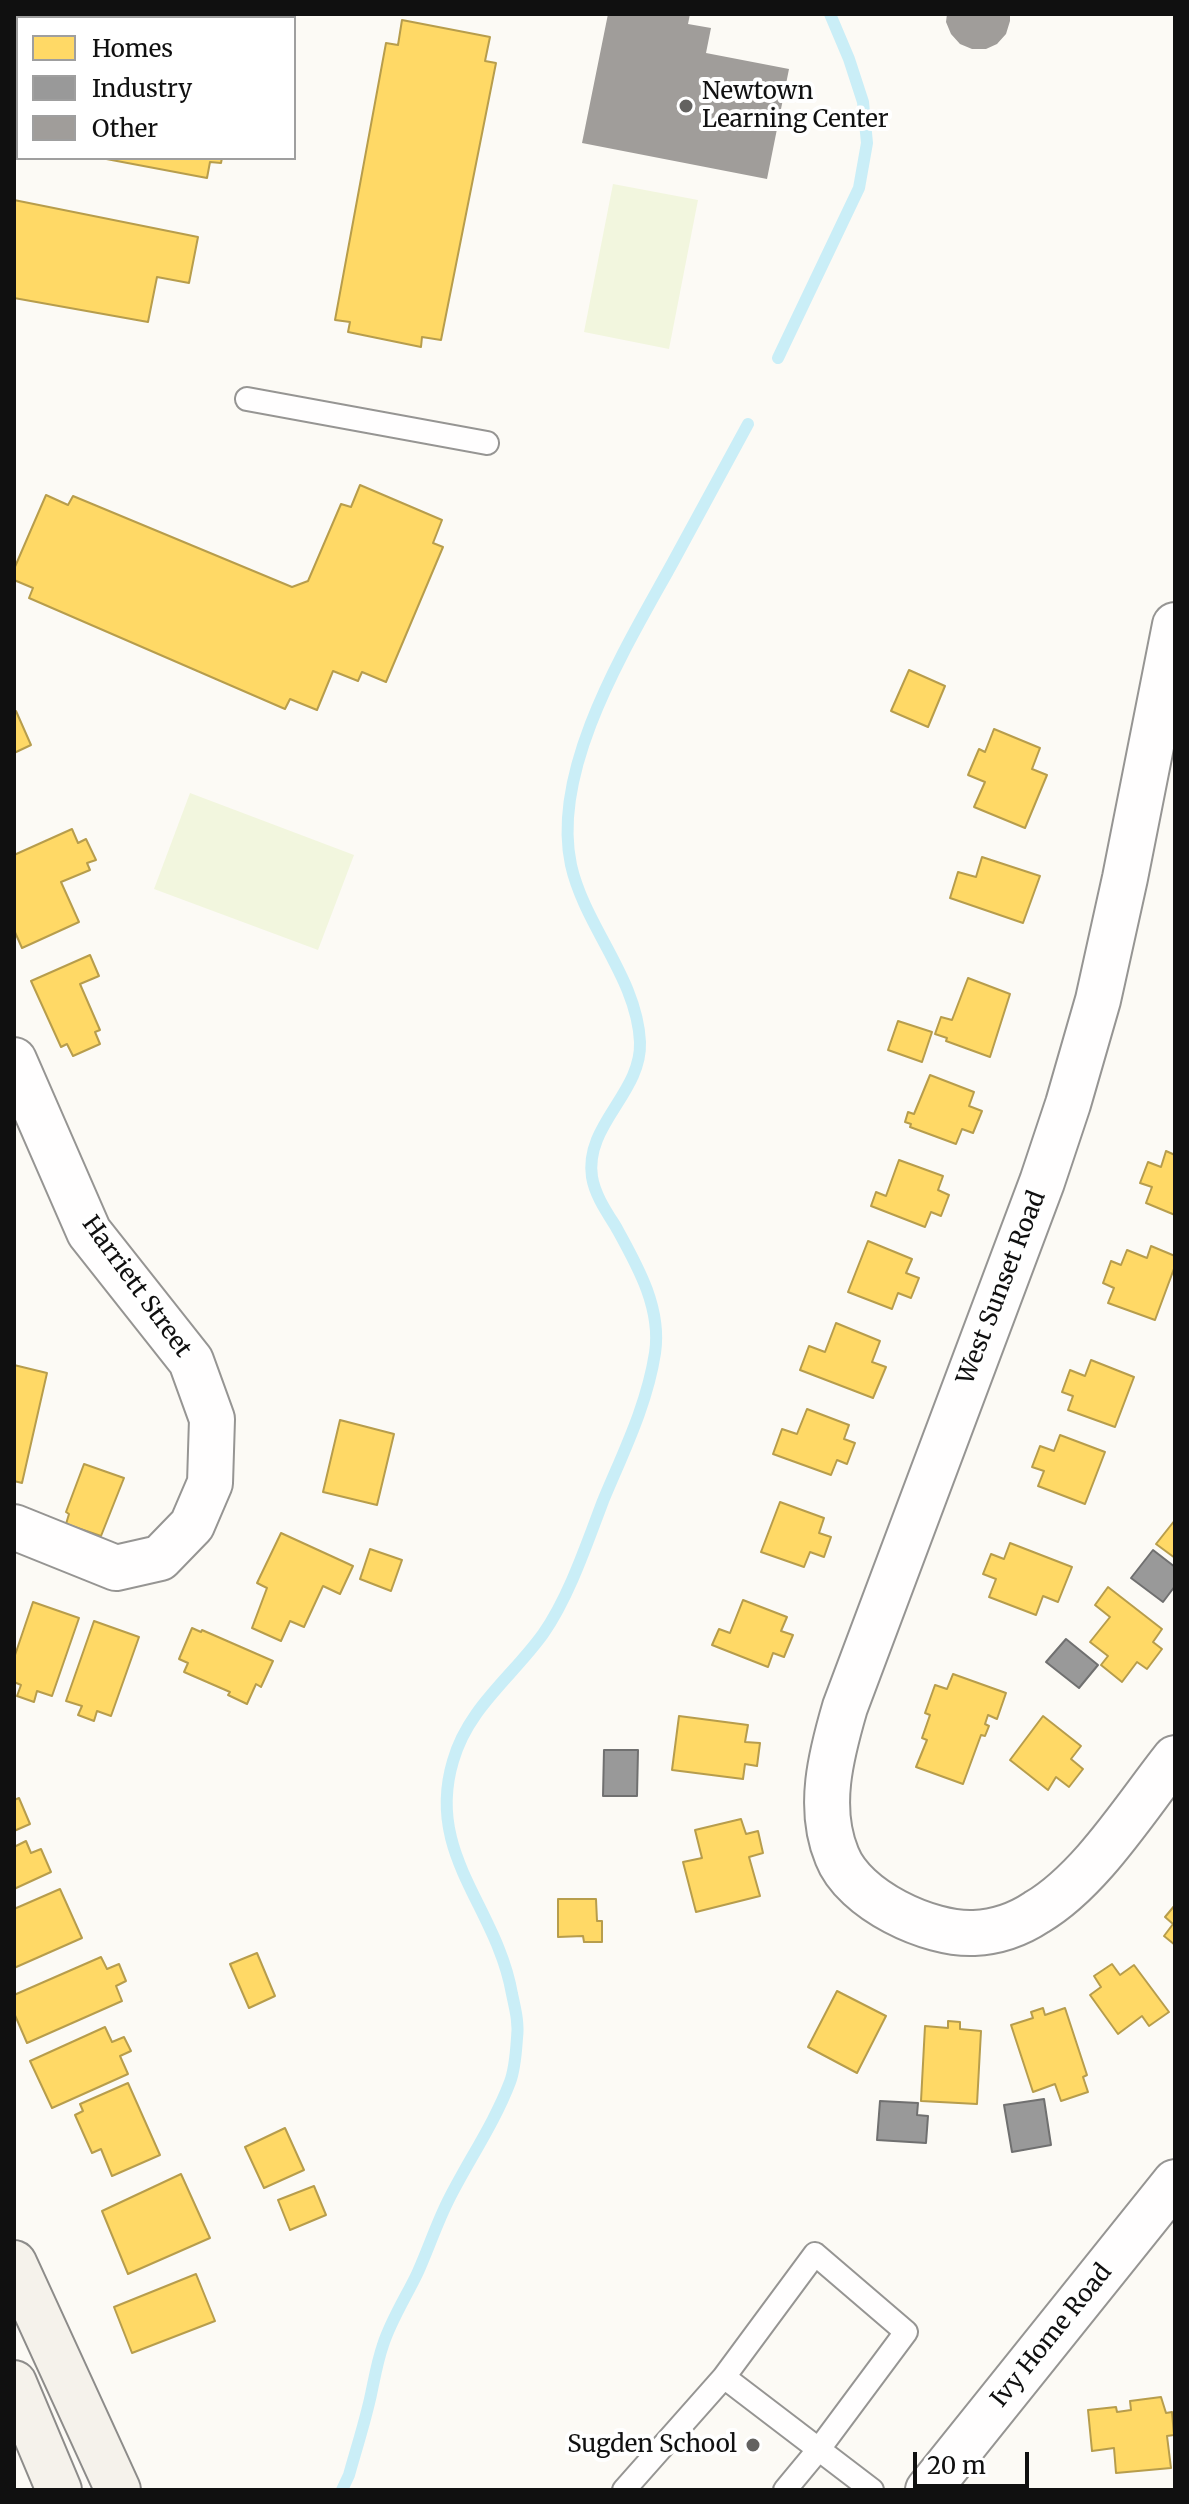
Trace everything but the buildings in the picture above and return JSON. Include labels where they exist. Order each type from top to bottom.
[{"type":"main road","points":[[14,2263],[118,2490]]},
{"type":"main road","points":[[15,2388],[59,2490]]},
{"type":"street","name":"West Sunset Road","points":[[1175,625],[1167,705],[1105,970],[1068,1104],[1042,1182],[845,1707],[831,1755],[827,1793],[829,1827],[837,1858],[854,1883],[899,1913],[928,1926],[952,1932],[976,1933],[1018,1923],[1039,1912],[1077,1880],[1175,1758]]},
{"type":"street","name":"Harriett Street","points":[[14,1060],[89,1232],[191,1361],[212,1419],[210,1483],[192,1525],[160,1558],[116,1568],[14,1527]]},
{"type":"street","name":"Ivy Home Road","points":[[928,2490],[1175,2182]]},
{"type":"street","points":[[15,2388],[61,2368]]},
{"type":"lane","points":[[247,399],[487,443]]},
{"type":"lane","points":[[624,2490],[724,2377],[815,2254],[906,2332],[785,2490]]},
{"type":"lane","points":[[724,2377],[872,2490]]},
{"type":"green space","points":[[613,184],[698,200],[669,349],[584,332]]},
{"type":"green space","points":[[190,793],[354,855],[318,950],[154,889]]},
{"type":"waterway","points":[[778,358],[859,188],[867,143],[863,102],[830,14]]},
{"type":"waterway","points":[[342,2490],[360,2437],[386,2336],[448,2201],[504,2098],[514,2066],[517,2021],[504,1963],[455,1853],[448,1824],[447,1794],[453,1761],[460,1742],[480,1709],[531,1650],[561,1604],[634,1428],[655,1353],[655,1320],[646,1287],[593,1184],[592,1158],[596,1141],[632,1077],[640,1042],[630,996],[587,910],[571,865],[568,827],[572,788],[582,748],[615,668],[748,424]]},
{"type":"place","name":"Newtown Learning Center","points":[[686,106]]},
{"type":"place","name":"Sugden School","points":[[753,2445]]}]
